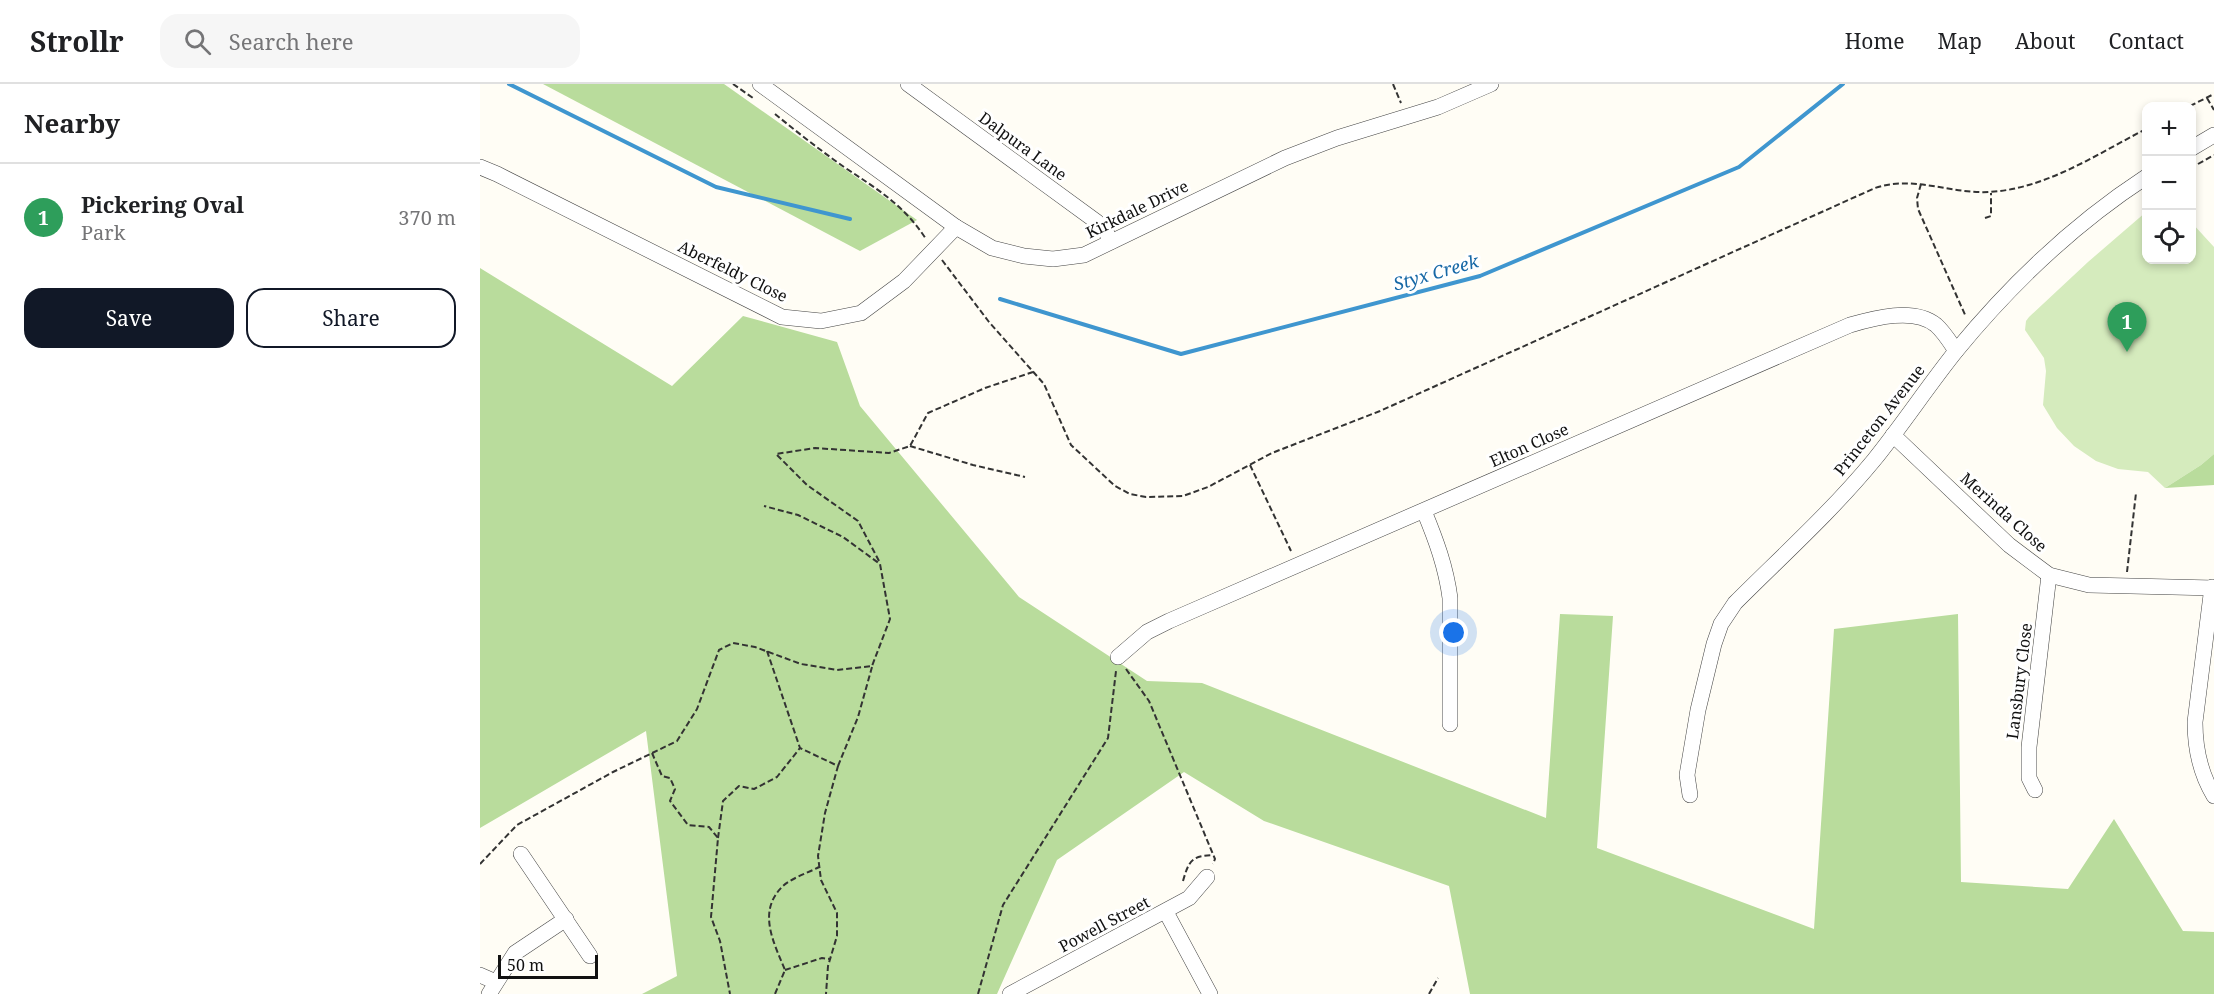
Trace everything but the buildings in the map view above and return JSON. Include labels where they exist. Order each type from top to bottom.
[{"type":"street","name":"Dalpura Lane","points":[[909,84],[1097,222],[1106,231],[1110,242]]},
{"type":"street","name":"Kirkdale Drive","points":[[756,91],[956,227],[992,248],[1024,256],[1053,259],[1084,255],[1285,158],[1337,138],[1438,107],[1491,84]]},
{"type":"street","points":[[2196,146],[2214,135]]},
{"type":"street","name":"Aberfeldy Close","points":[[480,167],[782,317],[821,321],[861,313],[904,281],[956,227]]},
{"type":"street","name":"Princeton Avenue","points":[[1690,795],[1687,775],[1689,753],[1709,666],[1721,624],[1735,603],[1853,484],[1956,351],[2019,280],[2062,239],[2142,180]]},
{"type":"street","name":"Elton Close","points":[[1118,657],[1147,632],[1169,621],[1850,325],[1873,318],[1897,315],[1922,318],[1935,324],[1956,351]]},
{"type":"street","name":"Merinda Close","points":[[1893,435],[2009,545],[2049,575],[2089,585],[2213,587]]},
{"type":"street","points":[[1424,511],[1443,560],[1449,588],[1450,724]]},
{"type":"street","name":"Lansbury Close","points":[[2035,790],[2029,778],[2029,747],[2049,575]]},
{"type":"street","points":[[2213,587],[2195,722],[2195,743],[2200,766],[2214,796]]},
{"type":"street","points":[[521,854],[590,956]]},
{"type":"street","name":"Powell Street","points":[[1010,994],[1166,912],[1189,898],[1207,877]]},
{"type":"street","points":[[1166,912],[1210,994]]},
{"type":"street","points":[[480,975],[492,988],[515,953],[566,919]]},
{"type":"path","points":[[733,84],[756,91]]},
{"type":"path","points":[[1393,84],[1407,117]]},
{"type":"path","points":[[2196,103],[2214,94]]},
{"type":"path","points":[[2207,98],[2214,110]]},
{"type":"path","points":[[772,112],[808,141],[901,207],[915,221],[928,241]]},
{"type":"path","points":[[941,258],[989,322],[1049,391],[1067,437],[1074,448],[1115,486],[1125,491],[1151,498],[1183,495],[1208,487],[1283,448],[1380,411],[1875,188],[1899,183],[1921,184],[1956,191],[1991,192],[2013,189],[2038,183],[2142,131]]},
{"type":"path","points":[[2198,164],[2214,155]]},
{"type":"path","points":[[1921,184],[1917,198],[1918,209],[1966,317]]},
{"type":"path","points":[[1985,218],[1991,216],[1991,192]]},
{"type":"path","points":[[910,446],[928,413],[985,388],[1034,372]]},
{"type":"path","points":[[826,994],[830,959],[837,936],[837,913],[821,880],[819,867],[818,856],[825,813],[838,766],[858,717],[872,666],[890,619],[880,564],[858,521],[807,485],[776,454],[815,448],[889,453],[910,446],[973,465],[1025,477]]},
{"type":"path","points":[[1250,465],[1294,556]]},
{"type":"path","points":[[2126,587],[2136,493]]},
{"type":"path","points":[[764,506],[798,515],[843,537],[880,564]]},
{"type":"path","points":[[480,864],[517,825],[612,772],[677,741],[697,709],[719,650],[733,643],[755,647],[801,663],[837,670],[872,666]]},
{"type":"path","points":[[767,651],[800,748],[838,766]]},
{"type":"path","points":[[978,994],[1003,905],[1108,738],[1118,657]]},
{"type":"path","points":[[1118,657],[1149,701],[1215,859],[1207,877]]},
{"type":"path","points":[[730,994],[720,941],[711,917],[723,801],[739,786],[754,789],[777,777],[800,748]]},
{"type":"path","points":[[652,753],[662,776],[670,778],[675,789],[670,801],[688,825],[709,826],[718,838]]},
{"type":"path","points":[[775,994],[785,970],[769,931],[770,907],[782,887],[819,867]]},
{"type":"path","points":[[785,970],[822,958],[830,959]]},
{"type":"path","points":[[1429,994],[1438,978]]},
{"type":"green space","points":[[543,84],[724,84],[917,220],[860,251]]},
{"type":"green space","points":[[2142,215],[2142,264],[2196,264],[2196,227],[2214,247],[2214,454],[2165,488],[2148,472],[2118,469],[2096,461],[2074,446],[2057,428],[2043,405],[2046,371],[2044,358],[2025,330],[2026,321],[2088,262]]},
{"type":"green space","points":[[480,268],[672,386],[743,316],[837,342],[860,406],[1019,597],[1147,681],[1202,683],[1546,818],[1560,614],[1613,616],[1597,848],[1814,929],[1834,629],[1958,614],[1961,882],[2068,889],[2114,819],[2183,931],[2214,932],[2214,994],[1470,994],[1449,886],[1264,821],[1184,772],[1057,860],[997,994],[642,994],[677,976],[646,731],[480,828]]},
{"type":"green space","points":[[2214,454],[2214,485],[2165,488],[2201,465]]},
{"type":"waterway","points":[[509,84],[716,187],[850,219]]},
{"type":"waterway","name":"Styx Creek","points":[[1000,299],[1181,354],[1480,276],[1739,167],[1843,84]]},
{"type":"place","name":"Pickering Oval","points":[[2127,352]]}]
